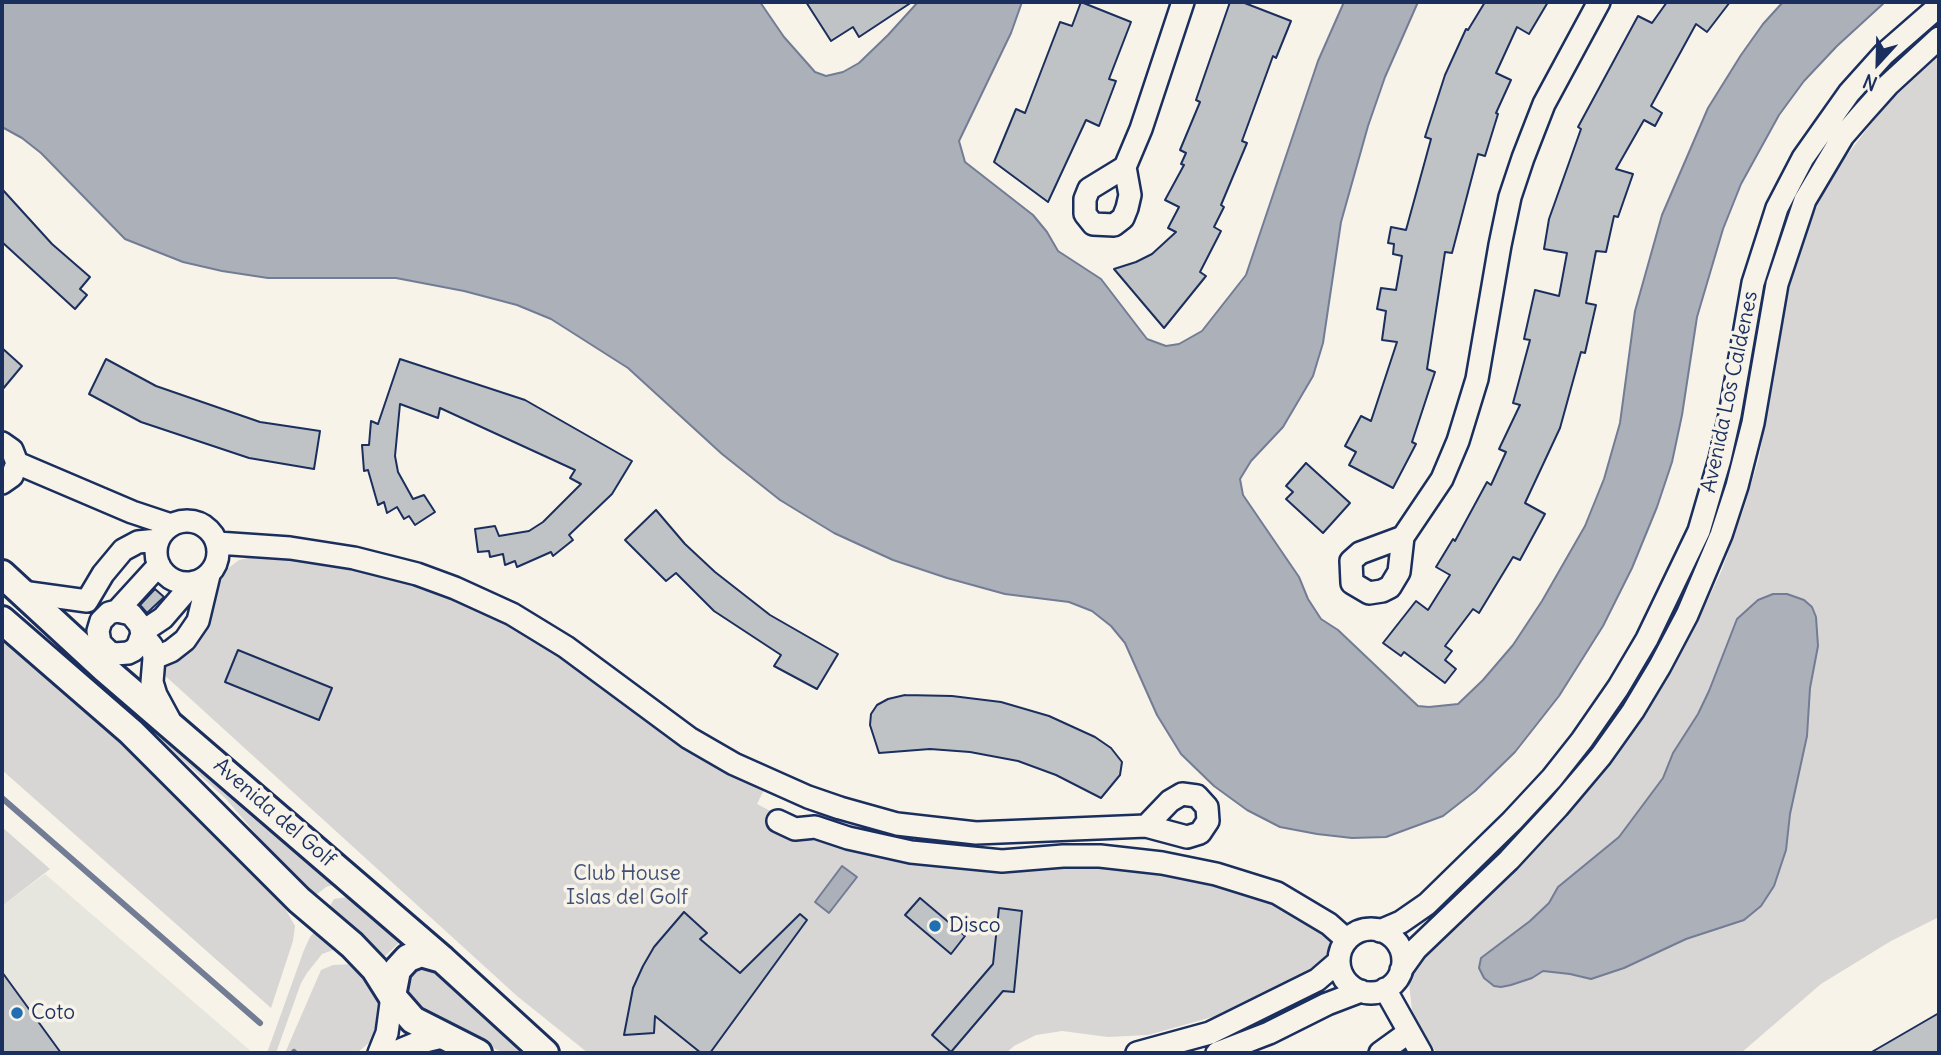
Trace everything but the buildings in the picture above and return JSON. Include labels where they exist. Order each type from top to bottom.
[{"type":"street","points":[[1125,167],[1141,129],[1182,2]]},
{"type":"street","points":[[1404,537],[1442,480],[1477,379],[1510,197],[1523,158],[1544,104],[1600,2]]},
{"type":"street","name":"Avenida Los Caldenes","points":[[1380,930],[1401,922],[1427,904],[1513,821],[1582,740],[1618,688],[1647,639],[1699,531],[1730,415],[1753,284],[1777,208],[1803,158],[1849,93],[1884,54],[1939,6]]},
{"type":"street","name":"Avenida Los Caldenes","points":[[1401,970],[1416,949],[1509,859],[1558,807],[1625,723],[1660,666],[1692,604],[1721,535],[1737,486],[1753,423],[1777,284],[1805,200],[1843,136],[1888,85],[1939,38]]},
{"type":"street","points":[[2,443],[12,450],[17,463],[12,476],[2,484]]},
{"type":"street","points":[[17,463],[132,512],[165,533]]},
{"type":"street","points":[[84,691],[113,662],[138,645],[142,633],[163,618],[202,579],[218,560],[218,543],[207,527],[180,521],[165,533],[123,550],[103,574],[87,601]]},
{"type":"street","points":[[165,533],[156,548],[163,572],[177,582],[202,579]]},
{"type":"street","points":[[218,543],[290,548],[354,558],[417,574],[455,588],[512,614],[566,647],[689,738],[808,797],[840,808],[897,824],[976,833],[1146,826]]},
{"type":"street","points":[[58,669],[159,565]]},
{"type":"street","points":[[154,658],[185,640],[198,621],[202,579]]},
{"type":"street","points":[[12,583],[131,614],[152,646],[152,682],[156,695],[174,727]]},
{"type":"street","name":"Avenida del Golf","points":[[12,583],[89,639],[174,727],[442,959],[545,1053]]},
{"type":"street","name":"Avenida del Golf","points":[[2,620],[131,732],[299,900],[352,945],[375,969],[393,996],[414,1020],[478,1053]]},
{"type":"street","points":[[778,821],[794,829],[816,827],[848,838],[911,852],[1002,861],[1100,856],[1162,863],[1216,874],[1277,893],[1329,924],[1347,940]]},
{"type":"street","points":[[1217,1053],[1269,1033],[1327,1004],[1361,991],[1385,989],[1392,984],[1401,970],[1401,951],[1396,942],[1380,930],[1362,930],[1347,940],[1340,954],[1339,961],[1345,979],[1361,991]]},
{"type":"street","points":[[379,1053],[387,1033],[397,970],[408,958],[421,953],[442,959]]},
{"type":"street","points":[[1137,1053],[1210,1032],[1317,980],[1339,961]]},
{"type":"street","points":[[1385,989],[1421,1053]]},
{"type":"street","points":[[1380,1053],[1409,1032]]},
{"type":"street","points":[[393,1053],[417,1043],[446,1036]]},
{"type":"shaded area","points":[[2,2],[760,2],[784,37],[815,72],[826,76],[843,72],[859,63],[918,2],[1022,2],[1011,33],[959,141],[965,162],[1033,215],[1058,251],[1101,279],[1147,339],[1166,346],[1179,344],[1202,331],[1246,275],[1318,61],[1344,2],[1418,2],[1385,77],[1341,222],[1323,343],[1313,376],[1283,427],[1251,461],[1240,479],[1243,495],[1299,577],[1308,599],[1321,619],[1338,630],[1418,706],[1429,707],[1458,704],[1483,680],[1513,645],[1585,526],[1604,479],[1620,423],[1635,311],[1662,215],[1708,108],[1741,55],[1783,2],[1885,2],[1804,81],[1779,115],[1741,184],[1723,229],[1697,317],[1682,415],[1672,462],[1657,507],[1632,568],[1603,626],[1559,696],[1515,752],[1475,791],[1443,816],[1386,837],[1352,838],[1280,827],[1247,810],[1214,786],[1181,754],[1157,715],[1125,643],[1111,626],[1092,611],[1069,602],[1005,594],[947,578],[893,560],[834,533],[780,500],[722,454],[628,368],[551,319],[517,305],[464,291],[396,278],[268,278],[222,271],[183,262],[125,239],[41,153],[2,127]]},
{"type":"shaded area","points":[[1773,594],[1787,594],[1804,600],[1812,607],[1816,617],[1818,646],[1810,688],[1807,736],[1790,814],[1786,850],[1774,886],[1761,906],[1744,920],[1686,939],[1624,968],[1591,979],[1543,971],[1511,985],[1494,986],[1484,978],[1479,968],[1481,958],[1530,921],[1549,903],[1558,887],[1619,837],[1663,778],[1673,753],[1698,714],[1737,619],[1758,600]]},
{"type":"shaded area","points":[[842,866],[857,877],[829,913],[815,902]]},
{"type":"shaded area","points":[[45,874],[253,1053],[2,1053],[2,906]]},
{"type":"green space","points":[[1939,55],[1939,917],[1891,941],[1821,984],[1741,1053],[1437,1053],[1419,1028],[1412,1010],[1409,984],[1414,970],[1421,958],[1537,846],[1580,799],[1657,696],[1692,633],[1721,572],[1743,511],[1759,458],[1780,329],[1800,243],[1822,196],[1845,158],[1882,109]]},
{"type":"green space","name":"Club House Islas del Golf","points":[[261,555],[325,561],[423,585],[500,617],[766,786],[757,804],[815,834],[1104,863],[1240,885],[1326,931],[1330,942],[1329,951],[1321,962],[1304,974],[1262,996],[1216,1016],[1148,1035],[1108,1037],[1062,1031],[1036,1035],[1006,1053],[588,1053],[517,996],[161,672],[223,572],[239,560]]},
{"type":"green space","points":[[2,637],[147,767],[282,903],[295,926],[293,941],[271,1008],[2,770]]},
{"type":"green space","points":[[114,690],[339,883],[326,887],[316,895],[309,892],[226,799],[109,694]]},
{"type":"green space","points":[[2,827],[50,869],[2,906]]},
{"type":"green space","points":[[347,897],[405,937],[382,959],[332,915],[330,906],[334,899]]},
{"type":"green space","points":[[316,930],[336,949],[322,954],[307,973],[276,1053],[267,1053],[304,950]]},
{"type":"green space","points":[[353,964],[366,976],[379,999],[381,1011],[370,1042],[357,1053],[285,1053],[321,970],[333,965]]},
{"type":"green space","points":[[415,968],[424,968],[441,975],[527,1053],[505,1053],[430,1022],[404,993],[408,972]]},
{"type":"waterway","points":[[2,798],[260,1023]]},
{"type":"place","name":"Disco","points":[[935,926]]},
{"type":"place","name":"Coto","points":[[17,1013]]}]
